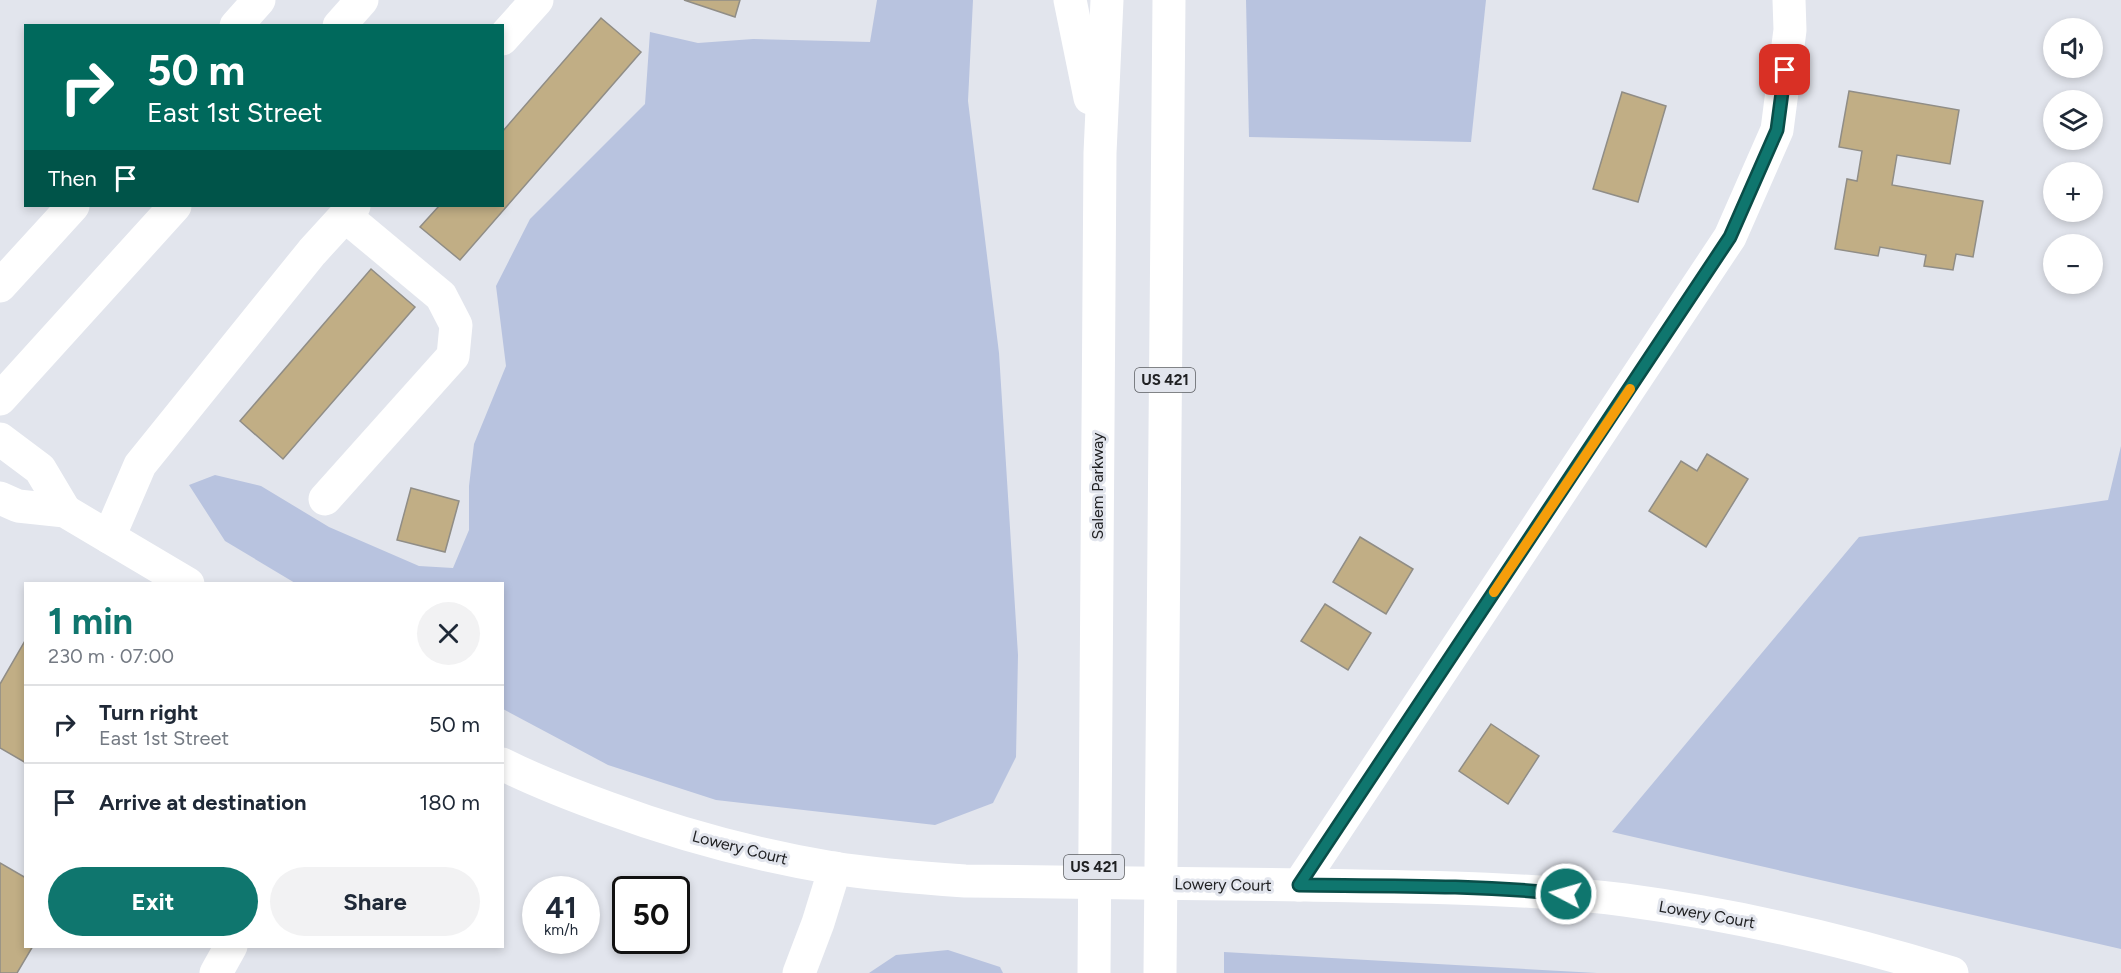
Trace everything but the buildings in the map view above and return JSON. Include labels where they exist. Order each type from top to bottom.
[{"type":"main road","points":[[238,24],[259,0]]},
{"type":"main road","points":[[341,24],[362,0]]},
{"type":"main road","points":[[504,37],[537,0]]},
{"type":"main road","points":[[1070,0],[1100,153]]},
{"type":"main road","name":"Salem Parkway","points":[[1094,973],[1100,153],[1107,0]]},
{"type":"main road","name":"US 421","points":[[1160,973],[1169,0]]},
{"type":"main road","points":[[1299,885],[1730,237],[1777,130],[1790,30],[1789,0]]},
{"type":"main road","points":[[0,286],[72,207]]},
{"type":"main road","points":[[0,399],[174,207]]},
{"type":"main road","points":[[109,537],[140,465],[312,252],[350,211],[441,296],[456,325],[453,356],[325,499]]},
{"type":"main road","points":[[0,440],[40,469],[66,511]]},
{"type":"main road","points":[[0,498],[18,506],[66,511],[185,582]]},
{"type":"main road","name":"Lowery Court","points":[[504,765],[573,795],[704,840],[769,856],[835,868],[965,881],[1439,887],[1528,891],[1624,900],[1712,913],[1793,930],[1880,951],[1952,973]]},
{"type":"main road","points":[[799,973],[835,868]]},
{"type":"main road","points":[[216,973],[230,948]]},
{"type":"shaded area","points":[[877,0],[973,0],[968,101],[999,353],[1018,655],[1016,757],[993,803],[935,825],[716,800],[608,765],[504,710],[504,582],[293,582],[225,541],[189,485],[215,475],[261,486],[329,527],[419,566],[453,568],[469,530],[469,486],[474,444],[506,366],[496,286],[530,219],[645,104],[650,32],[698,43],[753,39],[870,42]]},
{"type":"shaded area","points":[[1246,0],[1486,0],[1471,142],[1249,137]]},
{"type":"shaded area","points":[[2121,446],[2121,949],[1612,832],[1859,537],[2108,500]]},
{"type":"shaded area","points":[[948,950],[1000,967],[1003,973],[869,973],[896,955]]},
{"type":"shaded area","points":[[1224,952],[1597,973],[1224,973]]},
{"type":"slow traffic","points":[[1494,592],[1630,389]]},
{"type":"route","points":[[1566,894],[1439,887],[1299,885],[1730,237],[1777,130],[1785,70]]}]
